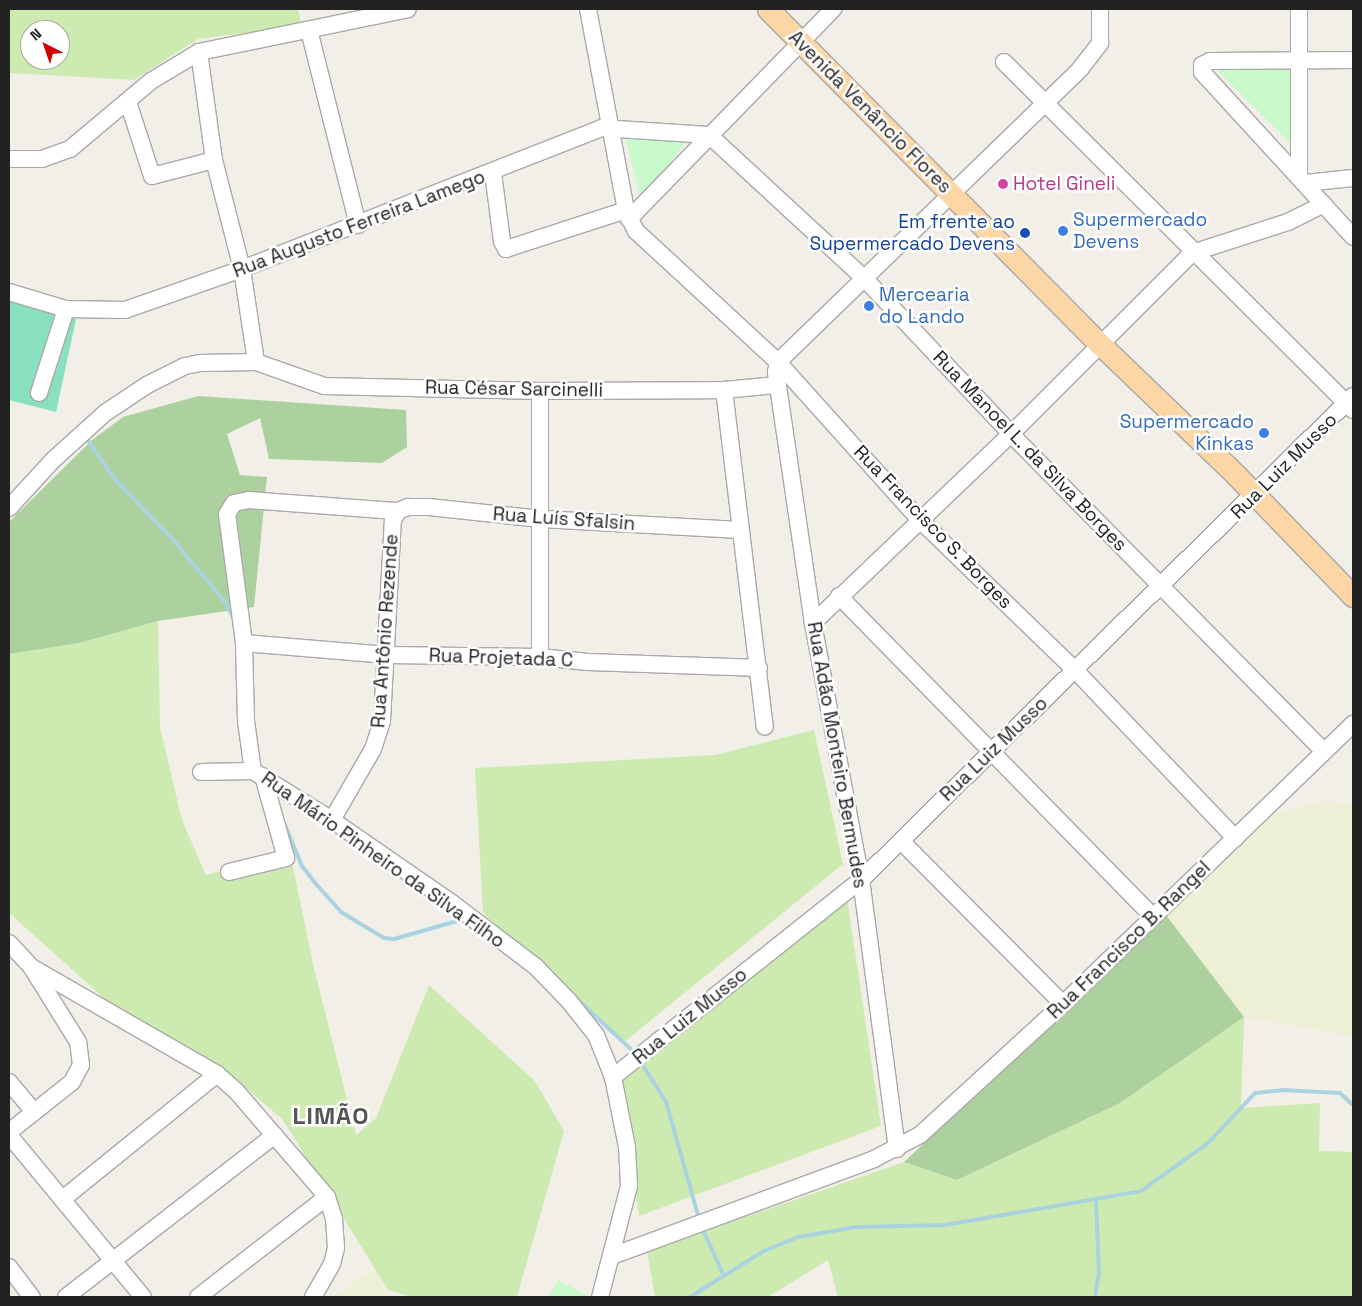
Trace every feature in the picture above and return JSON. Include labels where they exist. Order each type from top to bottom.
[{"type":"main road","name":"Avenida Venâncio Flores","points":[[768,9],[1100,344],[1255,495],[1353,596]]},
{"type":"street","points":[[9,159],[26,160],[58,155],[128,102],[163,72],[199,52],[408,9]]},
{"type":"street","points":[[588,9],[627,215]]},
{"type":"street","points":[[492,173],[502,241],[506,249],[627,215],[833,9]]},
{"type":"street","points":[[778,362],[1044,102],[1080,70],[1100,43],[1100,9]]},
{"type":"street","points":[[1299,9],[1302,179]]},
{"type":"street","points":[[309,30],[358,225]]},
{"type":"street","points":[[9,508],[79,435],[147,385],[185,366],[256,362],[242,269],[214,160],[199,52]]},
{"type":"street","points":[[1353,60],[1299,62],[1210,61],[1202,65],[1202,72],[1210,82],[1302,179],[1353,237]]},
{"type":"street","points":[[1004,62],[1192,252],[1351,403]]},
{"type":"street","points":[[128,102],[152,176],[214,160]]},
{"type":"street","name":"Rua Augusto Ferreira Lamego","points":[[9,292],[66,309],[125,310],[242,269],[610,127],[709,135]]},
{"type":"street","name":"Rua Manoel L. da Silva Borges","points":[[709,135],[865,279],[1011,434],[1324,751]]},
{"type":"street","points":[[1302,179],[1353,178]]},
{"type":"street","points":[[813,623],[1011,434],[1192,252],[1288,222],[1324,204]]},
{"type":"street","name":"Rua Francisco S. Borges","points":[[627,215],[636,231],[778,362],[920,520],[1076,671],[1235,838]]},
{"type":"street","points":[[39,393],[66,309]]},
{"type":"street","name":"Rua César Sarcinelli","points":[[256,362],[324,386],[540,391],[724,390],[776,385]]},
{"type":"street","name":"Rua Adão Monteiro Bermudes","points":[[778,362],[776,385],[813,623],[861,880],[898,1149]]},
{"type":"street","points":[[724,390],[765,728]]},
{"type":"street","points":[[540,391],[540,657]]},
{"type":"street","name":"Rua Luiz Musso","points":[[613,1077],[861,880],[990,752],[1076,671],[1351,403]]},
{"type":"street","name":"Rua Luís Sfalsin","points":[[229,872],[282,861],[286,854],[258,773],[246,721],[244,643],[240,626],[227,514],[234,503],[250,500],[396,516],[408,507],[429,507],[541,519],[740,530]]},
{"type":"street","name":"Rua Antônio Rezende","points":[[332,820],[378,735],[388,655],[396,516]]},
{"type":"street","points":[[840,596],[990,752],[1154,917]]},
{"type":"street","name":"Rua Projetada C","points":[[244,643],[388,655],[540,657],[588,662],[759,668]]},
{"type":"street","name":"Rua Francisco B. Rangel","points":[[612,1256],[898,1149],[920,1136],[1063,1004],[1353,724]]},
{"type":"street","points":[[201,772],[258,773]]},
{"type":"street","name":"Rua Mário Pinheiro da Silva Filho","points":[[258,773],[332,820],[452,903],[536,968],[569,1001],[596,1035],[613,1077],[626,1147],[629,1186],[600,1297]]},
{"type":"street","points":[[901,840],[1063,1004]]},
{"type":"street","points":[[9,943],[31,967],[78,1042],[81,1065],[72,1082],[9,1134],[64,1198],[112,1261],[143,1297]]},
{"type":"street","points":[[31,967],[216,1074],[237,1092],[274,1135],[326,1197],[333,1209],[336,1248],[328,1274],[313,1297]]},
{"type":"street","points":[[64,1198],[216,1074]]},
{"type":"street","points":[[9,1082],[34,1112]]},
{"type":"street","points":[[66,1297],[274,1135]]},
{"type":"street","points":[[198,1297],[326,1197]]},
{"type":"street","points":[[9,1267],[32,1297]]},
{"type":"green space","points":[[9,9],[298,9],[302,26],[198,39],[134,80],[9,73]]},
{"type":"green space","points":[[1294,64],[1295,148],[1216,69]]},
{"type":"green space","points":[[625,136],[686,142],[641,200]]},
{"type":"green space","points":[[9,301],[76,319],[56,412],[9,400]]},
{"type":"green space","points":[[198,396],[406,410],[407,447],[382,463],[269,459],[260,418],[227,434],[240,475],[267,477],[254,607],[158,621],[79,643],[9,654],[9,522],[92,440],[123,417]]},
{"type":"green space","points":[[158,621],[160,727],[182,820],[206,875],[290,852],[313,964],[356,1135],[376,1118],[429,985],[535,1081],[564,1131],[517,1297],[412,1297],[388,1290],[283,1120],[219,1065],[114,1007],[9,913],[9,654],[79,643]]},
{"type":"green space","points":[[814,730],[843,864],[623,1043],[483,913],[475,768],[715,755]]},
{"type":"green space","points":[[1324,801],[1353,803],[1353,1037],[1244,1017],[1166,915],[1233,842],[1274,813]]},
{"type":"green space","points":[[846,891],[881,1126],[639,1216],[619,1077]]},
{"type":"green space","points":[[1166,915],[1244,1017],[1120,1103],[957,1180],[904,1162]]},
{"type":"green space","points":[[1244,1017],[1241,1108],[1320,1103],[1319,1151],[1353,1152],[1353,1297],[838,1297],[828,1260],[768,1297],[655,1297],[647,1251],[904,1162],[957,1180],[1120,1103]]},
{"type":"green space","points":[[376,1268],[386,1297],[333,1297],[335,1295]]},
{"type":"green space","points":[[558,1280],[590,1297],[549,1297]]},
{"type":"waterway","points":[[87,439],[114,478],[175,542],[225,602],[234,619]]},
{"type":"waterway","points":[[285,825],[302,866],[316,884],[341,912],[384,938],[394,939],[464,919]]},
{"type":"waterway","points":[[492,924],[514,941]]},
{"type":"waterway","points":[[576,998],[635,1053]]},
{"type":"waterway","points":[[640,1061],[666,1102],[699,1219]]},
{"type":"waterway","points":[[690,1297],[764,1251],[799,1237],[856,1227],[945,1225],[1141,1191],[1207,1144],[1255,1093],[1282,1090],[1340,1093],[1353,1105]]},
{"type":"waterway","points":[[1095,1297],[1099,1273],[1096,1200]]},
{"type":"waterway","points":[[702,1228],[724,1276]]},
{"type":"place","name":"Hotel Gineli","points":[[1003,184]]},
{"type":"place","name":"Supermercado Devens","points":[[1063,231]]},
{"type":"place","name":"Em frente ao Supermercado Devens","points":[[1025,233]]},
{"type":"place","name":"Mercearia do Lando","points":[[869,306]]},
{"type":"place","name":"Supermercado Kinkas","points":[[1264,433]]},
{"type":"district","name":"LIMÃO","points":[[331,1116]]}]
